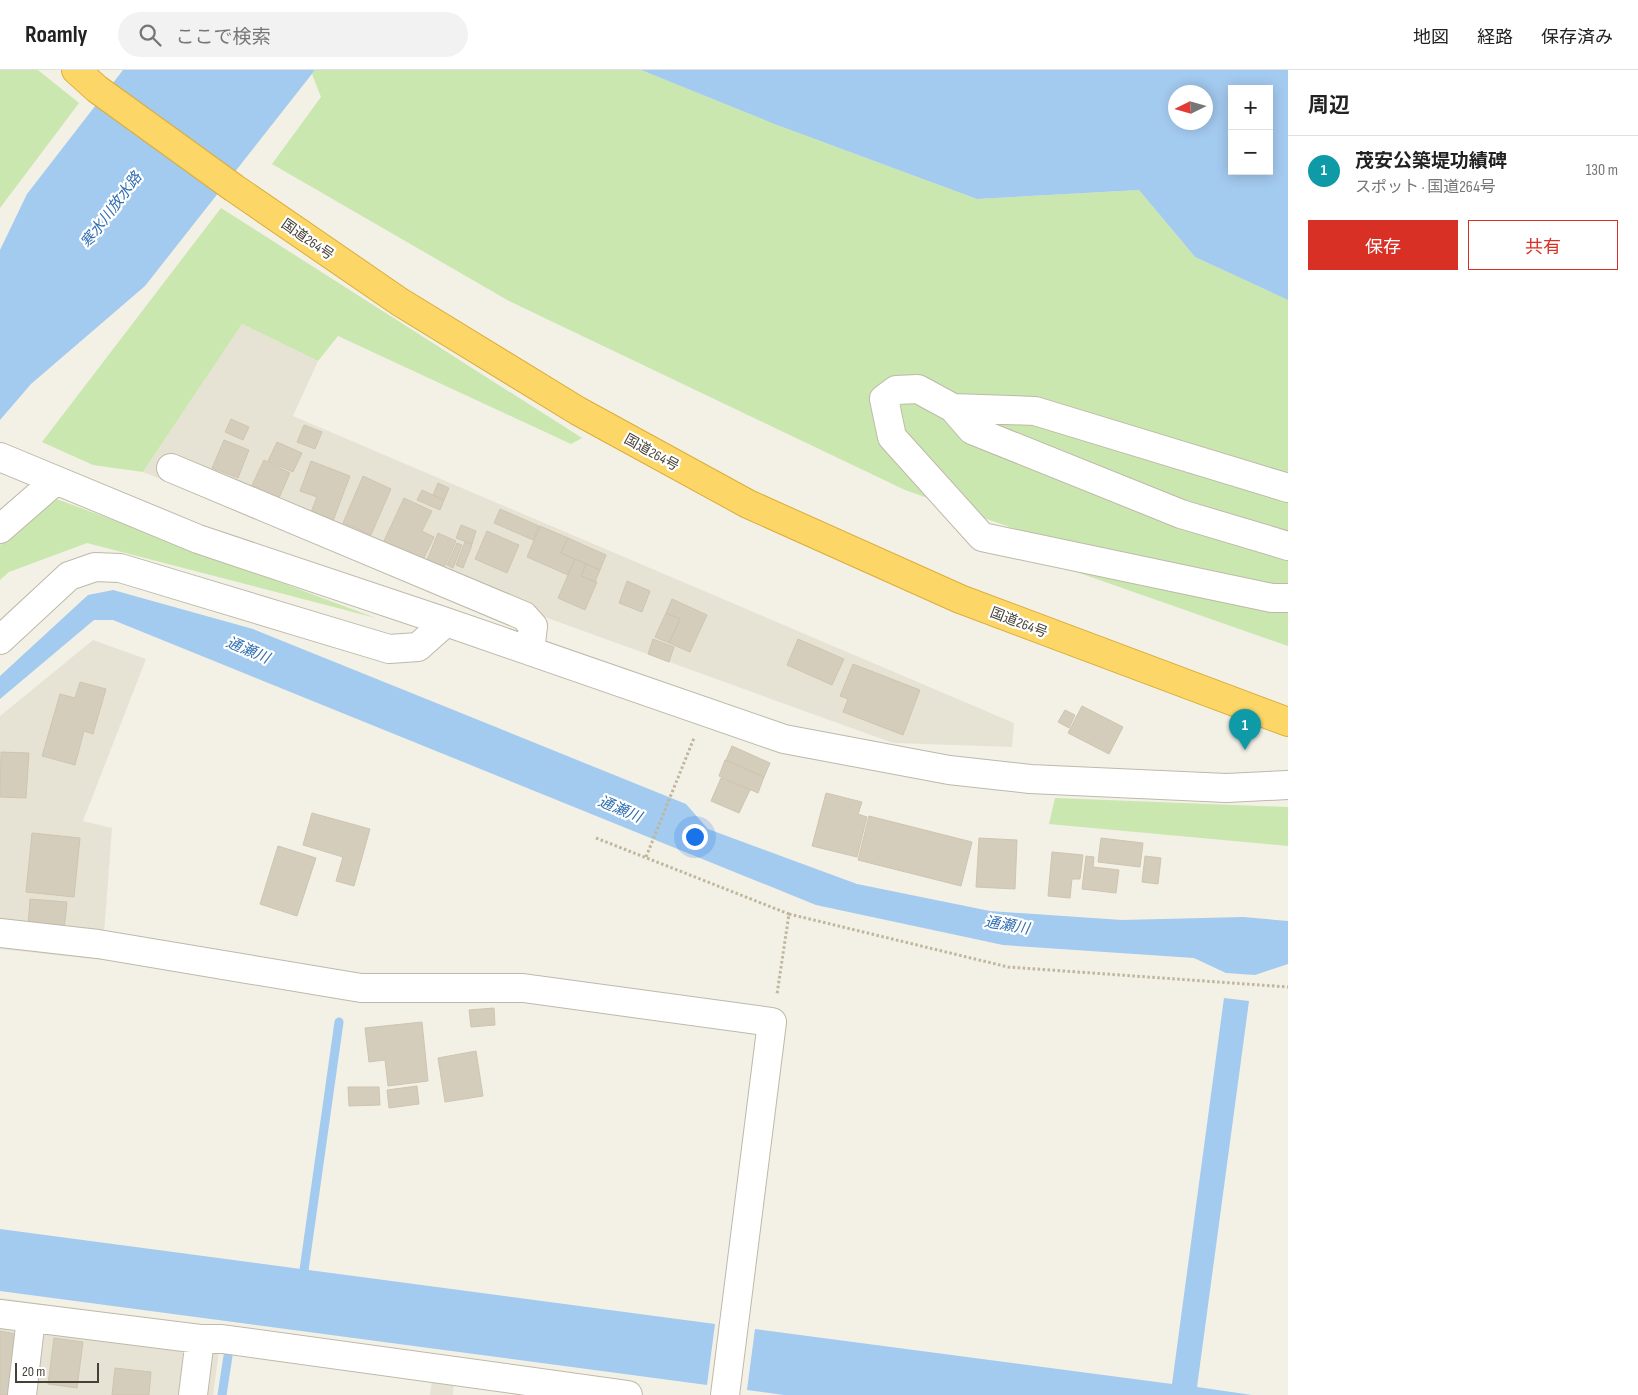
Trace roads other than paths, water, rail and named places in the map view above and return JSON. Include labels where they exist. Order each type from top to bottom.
[{"type":"highway","name":"国道264号","points":[[76,70],[96,80],[234,188],[400,302],[578,411],[748,504],[960,599],[1288,722]]},
{"type":"street","points":[[1288,546],[1181,514],[972,430],[953,408],[918,389],[896,390],[884,399],[892,437],[982,537],[1272,598],[1288,598]]},
{"type":"street","points":[[953,408],[1035,410],[1288,488]]},
{"type":"street","points":[[0,456],[198,539],[446,622],[784,739],[949,770],[1030,779],[1226,788],[1288,785]]},
{"type":"street","points":[[171,468],[524,616],[533,626],[530,651]]},
{"type":"street","points":[[0,529],[47,477]]},
{"type":"street","points":[[0,640],[69,576],[95,567],[120,568],[389,649],[418,647],[446,622]]},
{"type":"street","points":[[0,933],[98,944],[361,988],[523,988],[772,1022],[725,1395]]},
{"type":"street","points":[[0,1314],[200,1339],[232,1340],[628,1395]]},
{"type":"street","points":[[22,1395],[31,1318]]},
{"type":"street","points":[[193,1395],[200,1339]]},
{"type":"water","name":"寒水川放水路","points":[[123,70],[315,70],[145,286],[31,384],[0,420],[0,250],[27,194]]},
{"type":"water","points":[[641,70],[1288,70],[1288,300],[1195,257],[1139,190],[977,199],[777,125]]},
{"type":"water","name":"通瀬川","points":[[113,590],[253,629],[686,804],[708,829],[857,884],[990,911],[1122,920],[1243,917],[1288,921],[1288,964],[1255,975],[1226,973],[1194,958],[1003,945],[816,905],[113,620],[94,620],[0,699],[0,676],[88,595]]},
{"type":"water","points":[[1224,998],[1249,1001],[1197,1387],[1252,1395],[784,1395],[747,1390],[755,1329],[1172,1384]]},
{"type":"water","points":[[0,1229],[715,1324],[707,1385],[0,1291]]},
{"type":"waterway","points":[[304,1270],[339,1022]]},
{"type":"waterway","points":[[222,1395],[228,1356]]},
{"type":"place","name":"茂安公築堤功績碑","points":[[1245,750]]}]
